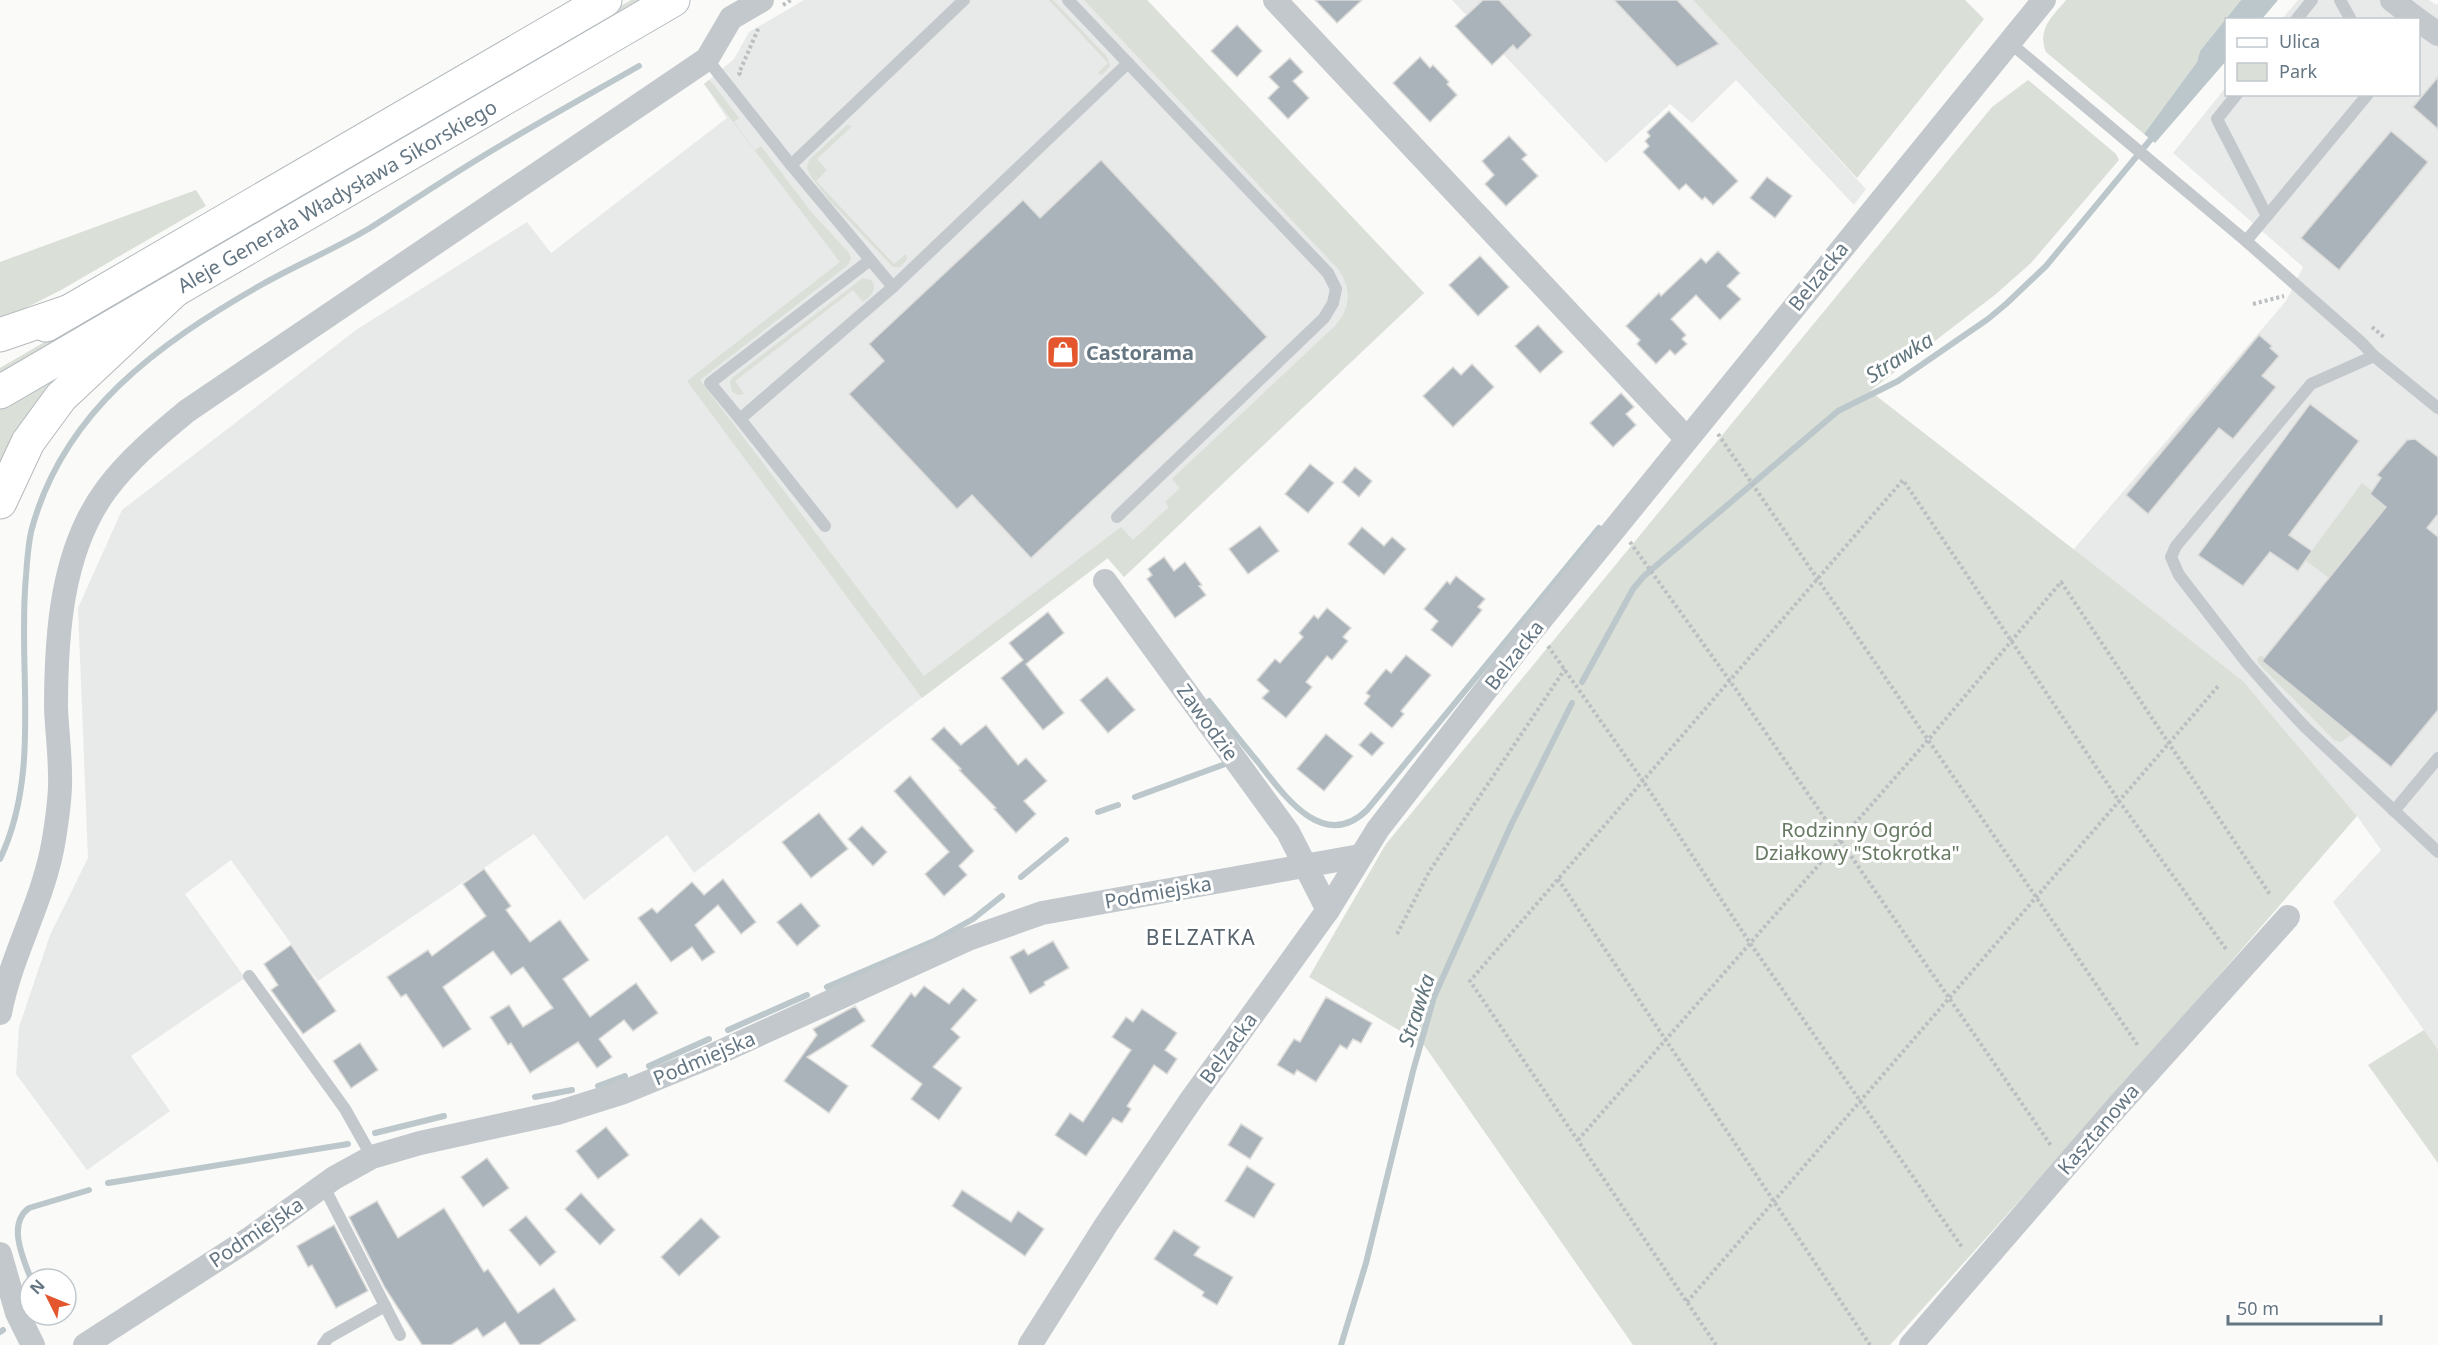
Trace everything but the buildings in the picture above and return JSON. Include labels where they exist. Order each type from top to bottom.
[{"type":"main road","name":"Aleje Generała Władysława Sikorskiego","points":[[0,351],[605,0]]},
{"type":"main road","name":"Aleje Generała Władysława Sikorskiego","points":[[0,392],[673,0]]},
{"type":"main road","points":[[0,502],[28,442],[61,397],[174,291]]},
{"type":"main road","points":[[0,335],[70,311]]},
{"type":"street","points":[[1275,0],[1687,439]]},
{"type":"street","name":"Belzacka","points":[[1030,1345],[1106,1225],[1184,1109],[1328,910],[1360,856],[1523,642],[2044,0]]},
{"type":"street","points":[[2392,0],[2415,18]]},
{"type":"street","points":[[0,1012],[13,968],[39,900],[54,840],[60,778],[56,708],[58,627],[64,589],[87,522],[105,491],[153,439],[187,411],[707,59],[731,18],[768,5]]},
{"type":"street","points":[[2420,21],[2438,34]]},
{"type":"street","name":"Zawodzie","points":[[1105,581],[1288,832],[1328,910]]},
{"type":"street","name":"Podmiejska","points":[[85,1345],[252,1237],[324,1185],[372,1157],[420,1143],[557,1113],[624,1092],[707,1058],[968,939],[1014,921],[1099,902],[1360,856]]},
{"type":"street","name":"Kasztanowa","points":[[1911,1345],[2116,1108],[2288,917]]},
{"type":"street","points":[[0,1254],[17,1313],[33,1345]]},
{"type":"lane","points":[[790,165],[964,0]]},
{"type":"lane","points":[[1068,0],[1328,273],[1336,289],[1333,303],[1324,318],[1117,517]]},
{"type":"lane","points":[[2298,18],[2312,0]]},
{"type":"lane","points":[[2340,0],[2350,18]]},
{"type":"lane","points":[[2009,42],[2246,241],[2374,356],[2438,408]]},
{"type":"lane","points":[[707,59],[790,165],[893,286]]},
{"type":"lane","points":[[740,419],[893,286],[1128,63]]},
{"type":"lane","points":[[2235,96],[2217,119],[2267,216]]},
{"type":"lane","points":[[2246,241],[2366,96]]},
{"type":"lane","points":[[825,526],[711,383],[870,260]]},
{"type":"lane","points":[[2374,356],[2311,384],[2176,546],[2171,557],[2179,575],[2247,663],[2306,727],[2438,852]]},
{"type":"lane","points":[[2394,811],[2438,758]]},
{"type":"lane","points":[[249,976],[345,1109],[372,1157]]},
{"type":"lane","points":[[324,1185],[400,1335]]},
{"type":"lane","points":[[323,1345],[328,1338],[386,1306]]},
{"type":"path","points":[[768,5],[791,0]]},
{"type":"path","points":[[745,82],[739,73],[760,26]]},
{"type":"path","points":[[2253,304],[2288,295]]},
{"type":"path","points":[[1722,438],[2139,1047]]},
{"type":"path","points":[[1716,1345],[1470,981],[1903,480],[2119,801],[2226,949]]},
{"type":"path","points":[[1633,545],[1730,681],[2052,1147]]},
{"type":"path","points":[[1578,1140],[1928,740],[2061,582],[2271,896]]},
{"type":"path","points":[[1549,647],[1643,781],[1750,943],[1962,1247]]},
{"type":"path","points":[[1397,934],[1429,872],[1565,669]]},
{"type":"path","points":[[1687,1302],[2220,684]]},
{"type":"path","points":[[1558,879],[1869,1345]]},
{"type":"shaded area","points":[[804,0],[1147,0],[1424,293],[1124,577],[1107,558],[694,873],[667,835],[584,900],[534,834],[318,981],[231,860],[185,894],[245,978],[131,1056],[170,1111],[87,1170],[16,1074],[19,1027],[50,935],[88,858],[78,608],[122,510],[356,330],[527,222],[551,253],[727,118],[704,84],[734,59],[749,32]]},
{"type":"shaded area","points":[[1452,0],[1693,0],[1866,189],[1854,205],[1736,80],[1692,123],[1670,104],[1606,163]]},
{"type":"shaded area","points":[[2241,0],[2278,0],[2263,18],[2227,18]]},
{"type":"shaded area","points":[[2298,0],[2429,0],[2436,5],[2438,3],[2438,1050],[2333,902],[2381,850],[2357,816],[2243,681],[2073,550],[2286,301],[2303,267],[2173,153],[2225,88],[2225,96],[2420,96],[2420,18],[2283,18]]},
{"type":"shaded area","points":[[2225,20],[2225,62],[2155,143],[2144,134],[2197,62],[2200,51]]},
{"type":"green space","points":[[631,0],[648,0],[0,378],[0,368]]},
{"type":"green space","points":[[1049,0],[1053,0],[1107,57],[1110,66],[1102,75],[1098,73],[1108,63]]},
{"type":"green space","points":[[1084,0],[1147,0],[1424,293],[1124,577],[1108,558],[922,698],[687,381],[840,262],[704,84],[709,80],[713,84],[739,118],[734,122],[755,150],[761,146],[813,214],[849,253],[851,259],[848,265],[700,380],[924,676],[1121,527],[1133,540],[1169,507],[1165,502],[1180,488],[1172,479],[1336,325],[1347,304],[1346,284],[1338,269]]},
{"type":"green space","points":[[1693,0],[1965,0],[1984,19],[1857,178]]},
{"type":"green space","points":[[2066,0],[2241,0],[2200,51],[2197,62],[2144,134],[2046,52],[2043,37],[2051,18]]},
{"type":"green space","name":"Rodzinny Ogród Działkowy \"Stokrotka\"","points":[[2028,80],[2116,154],[2119,160],[2031,263],[1996,294],[1870,391],[2243,681],[2357,816],[2152,1053],[1890,1345],[1633,1345],[1424,1045],[1309,977],[1386,844],[1992,107]]},
{"type":"green space","points":[[847,125],[852,126],[817,159],[827,170],[816,181],[894,264],[906,254],[907,259],[900,267],[893,267],[829,200],[807,168],[809,160]]},
{"type":"green space","points":[[196,190],[206,206],[61,290],[0,321],[0,262]]},
{"type":"green space","points":[[863,278],[871,280],[874,287],[866,300],[863,302],[853,290],[735,381],[744,394],[739,395],[732,392],[730,382],[732,378]]},
{"type":"green space","points":[[91,352],[0,467],[0,407]]},
{"type":"green space","points":[[2362,483],[2372,491],[2370,494],[2387,507],[2329,578],[2305,560]]},
{"type":"green space","points":[[2261,655],[2352,734],[2341,742],[2334,740],[2259,664],[2257,659]]},
{"type":"green space","points":[[2424,1030],[2438,1050],[2438,1163],[2368,1065]]},
{"type":"waterway","points":[[0,859],[13,825],[21,791],[25,719],[24,611],[31,532],[46,489],[66,451],[90,417],[151,357],[223,308],[274,278],[370,228],[493,150],[639,66]]},
{"type":"waterway","name":"Strawka","points":[[1582,682],[1633,589],[1644,576],[1838,411],[1898,381],[2006,304],[2046,266],[2156,133]]},
{"type":"waterway","points":[[1209,701],[1292,803],[1305,814],[1320,822],[1335,825],[1351,822],[1367,810],[1599,528]]},
{"type":"waterway","name":"Strawka","points":[[1341,1345],[1366,1263],[1413,1071],[1434,997],[1511,825],[1572,703]]},
{"type":"waterway","points":[[1135,797],[1228,763]]},
{"type":"waterway","points":[[1098,812],[1118,805]]},
{"type":"waterway","points":[[1021,877],[1066,840]]},
{"type":"waterway","points":[[827,987],[934,941],[973,919],[1002,896]]},
{"type":"waterway","points":[[728,1030],[807,995]]},
{"type":"waterway","points":[[649,1066],[709,1039]]},
{"type":"waterway","points":[[598,1086],[625,1076]]},
{"type":"waterway","points":[[535,1097],[572,1090]]},
{"type":"waterway","points":[[375,1133],[444,1116]]},
{"type":"waterway","points":[[108,1183],[348,1144]]},
{"type":"waterway","points":[[26,1267],[18,1232],[22,1215],[29,1208],[89,1190]]},
{"type":"place","name":"Castorama","points":[[1063,352]]},
{"type":"district","name":"BELZATKA","points":[[1201,937]]}]
